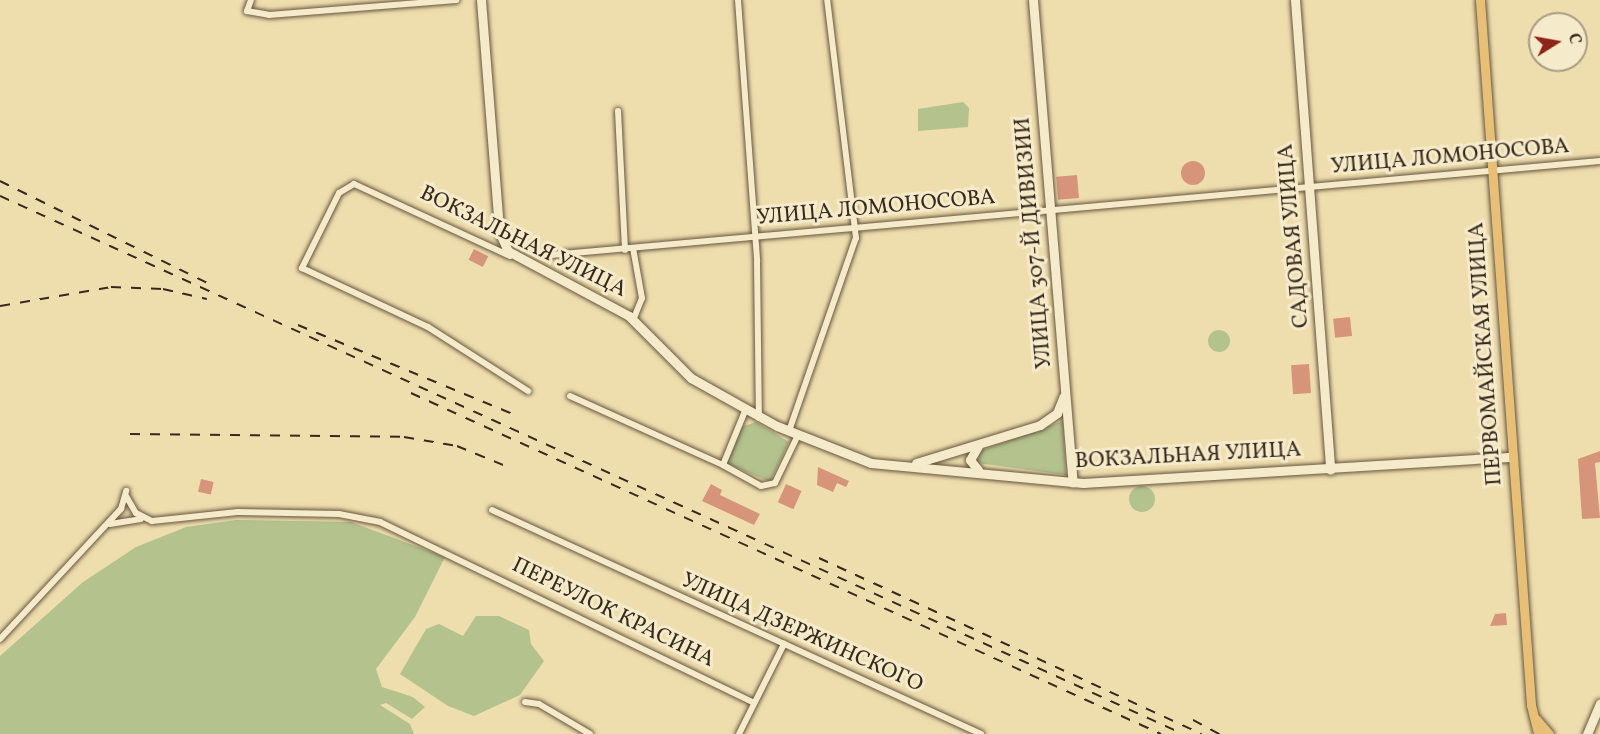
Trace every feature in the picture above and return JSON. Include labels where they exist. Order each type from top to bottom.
[{"type":"main road","points":[[481,0],[499,231],[513,258]]},
{"type":"main road","name":"УЛИЦА 307-Й ДИВИЗИИ","points":[[1033,0],[1073,482]]},
{"type":"main road","name":"САДОВАЯ УЛИЦА","points":[[1295,0],[1330,470]]},
{"type":"main road","name":"ПЕРВОМАЙСКАЯ УЛИЦА","points":[[1480,0],[1532,705],[1538,734]]},
{"type":"main road","name":"ВОКЗАЛЬНАЯ УЛИЦА","points":[[513,258],[633,320],[691,378],[745,411],[867,462],[979,471],[1073,482],[1330,470],[1513,457]]},
{"type":"main road","points":[[896,465],[978,446],[1047,421],[1060,408],[1065,387]]},
{"type":"main road","points":[[978,446],[970,460],[979,471]]},
{"type":"main road","points":[[1586,731],[1600,704]]},
{"type":"main road","name":"ПЕРВОМАЙСКАЯ УЛИЦА","points":[[1532,705],[1549,734]]},
{"type":"street","points":[[251,0],[247,10],[268,15],[456,0]]},
{"type":"street","points":[[738,0],[756,237],[759,418]]},
{"type":"street","points":[[789,431],[856,228],[827,0]]},
{"type":"street","points":[[618,111],[629,249],[642,298],[633,320]]},
{"type":"street","name":"УЛИЦА ЛОМОНОСОВА","points":[[551,255],[1600,161]]},
{"type":"street","name":"ВОКЗАЛЬНАЯ УЛИЦА","points":[[513,258],[354,184],[339,193],[302,268],[428,327],[528,391]]},
{"type":"street","points":[[485,245],[497,242],[499,231]]},
{"type":"street","points":[[570,396],[723,465],[768,488],[798,435]]},
{"type":"street","points":[[723,465],[745,411]]},
{"type":"street","points":[[0,639],[106,526],[126,493],[144,520]]},
{"type":"street","name":"УЛИЦА ДЗЕРЖИНСКОГО","points":[[492,510],[981,734]]},
{"type":"street","name":"ПЕРЕУЛОК КРАСИНА","points":[[106,526],[125,518],[144,520],[227,512],[354,515],[456,555],[754,703]]},
{"type":"street","points":[[739,734],[784,644]]},
{"type":"street","points":[[525,702],[538,704],[590,734]]},
{"type":"green space","points":[[963,102],[969,108],[968,127],[918,131],[918,109]]},
{"type":"green space","points":[[1219,330],[1227,333],[1230,341],[1227,349],[1219,352],[1211,349],[1208,341],[1211,333]]},
{"type":"green space","points":[[1063,421],[1066,475],[977,463],[980,451]]},
{"type":"green space","points":[[756,422],[789,442],[770,482],[726,463],[741,427]]},
{"type":"green space","points":[[1142,486],[1151,490],[1155,499],[1151,508],[1142,512],[1133,508],[1129,499],[1133,490]]},
{"type":"green space","points":[[236,520],[351,522],[445,557],[415,617],[376,669],[382,687],[413,697],[425,707],[412,719],[386,703],[380,705],[410,724],[414,734],[0,734],[0,656],[83,582],[136,547],[186,527]]},
{"type":"green space","points":[[476,616],[499,616],[529,630],[531,644],[544,661],[520,695],[474,716],[448,706],[400,674],[426,629],[439,624],[463,636]]},
{"type":"building","points":[[1193,161],[1202,164],[1205,173],[1202,182],[1193,185],[1184,182],[1181,173],[1184,164]]},
{"type":"building","points":[[1077,175],[1079,198],[1058,200],[1056,177]]},
{"type":"building","points":[[474,249],[488,256],[483,267],[469,260]]},
{"type":"building","points":[[1350,317],[1352,336],[1335,338],[1333,319]]},
{"type":"building","points":[[1309,364],[1311,393],[1293,394],[1291,365]]},
{"type":"building","points":[[1600,451],[1600,462],[1595,463],[1600,518],[1582,519],[1578,459]]},
{"type":"building","points":[[818,467],[849,481],[846,487],[837,483],[833,492],[817,485]]},
{"type":"building","points":[[201,479],[214,482],[211,495],[198,492]]},
{"type":"building","points":[[711,484],[722,490],[720,495],[760,514],[754,525],[702,501]]},
{"type":"building","points":[[786,484],[802,491],[793,509],[778,502]]},
{"type":"building","points":[[1506,613],[1507,625],[1490,626],[1495,614]]},
{"type":"railway","points":[[0,181],[207,283]]},
{"type":"railway","points":[[0,196],[1183,734]]},
{"type":"railway","points":[[0,306],[111,287],[163,289],[207,299]]},
{"type":"railway","points":[[298,325],[513,414]]},
{"type":"railway","points":[[411,393],[1161,734]]},
{"type":"railway","points":[[130,434],[404,437],[457,446],[508,467]]},
{"type":"railway","points":[[819,558],[1201,734]]},
{"type":"railway","points":[[1193,720],[1219,734]]}]
